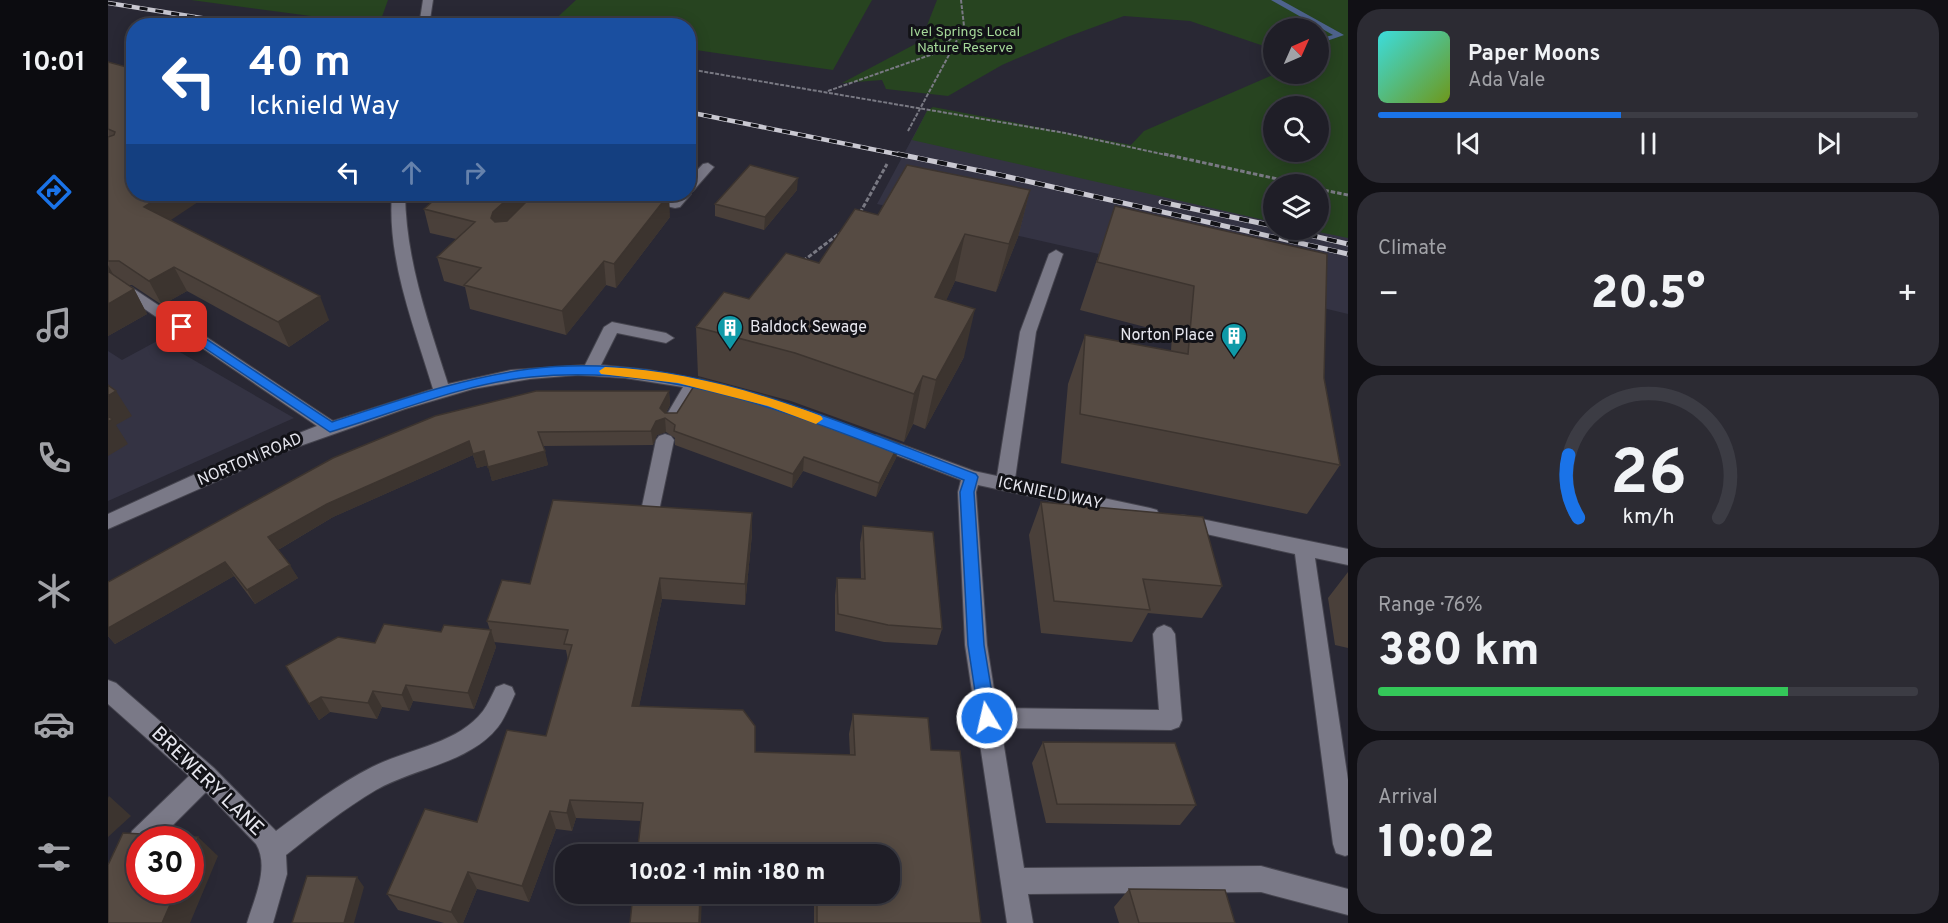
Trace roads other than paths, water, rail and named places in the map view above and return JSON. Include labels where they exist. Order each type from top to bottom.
[{"type":"street","points":[[425,18],[428,0]]},
{"type":"street","points":[[696,180],[708,167]]},
{"type":"street","points":[[398,201],[397,220],[403,263],[442,391],[530,373],[590,370],[634,372],[739,394]]},
{"type":"street","points":[[1005,484],[1028,332],[1056,254]]},
{"type":"street","points":[[126,290],[330,427]]},
{"type":"street","points":[[590,370],[612,327],[666,338]]},
{"type":"street","points":[[672,421],[694,383]]},
{"type":"street","name":"NORTON ROAD","points":[[108,522],[240,462],[330,427],[442,391]]},
{"type":"street","name":"ICKNIELD WAY","points":[[860,436],[971,477],[1348,557]]},
{"type":"street","points":[[650,511],[665,440]]},
{"type":"street","points":[[971,477],[967,492],[976,645],[1020,923]]},
{"type":"street","points":[[1304,547],[1345,844]]},
{"type":"street","points":[[987,718],[1171,720],[1164,634]]},
{"type":"street","name":"BREWERY LANE","points":[[108,690],[207,776],[265,835],[273,849],[274,874],[260,923]]},
{"type":"street","points":[[273,849],[351,792],[382,774],[457,745],[489,721],[504,694]]},
{"type":"street","points":[[155,826],[207,776]]},
{"type":"street","points":[[1014,881],[1261,879],[1348,902]]},
{"type":"waterway","points":[[1275,0],[1308,18]]},
{"type":"waterway","points":[[1329,29],[1340,35],[1329,38]]},
{"type":"railway","points":[[108,3],[201,18]]},
{"type":"railway","points":[[696,114],[906,156]]},
{"type":"railway","points":[[898,154],[1348,254]]},
{"type":"railway","points":[[1161,202],[1263,224]]},
{"type":"railway","points":[[1329,240],[1348,244]]},
{"type":"place","name":"Baldock Sewage","points":[[730,351]]},
{"type":"place","name":"Norton Place","points":[[1234,359]]},
{"type":"park label","name":"Ivel Springs Local Nature Reserve","points":[[965,40]]}]
